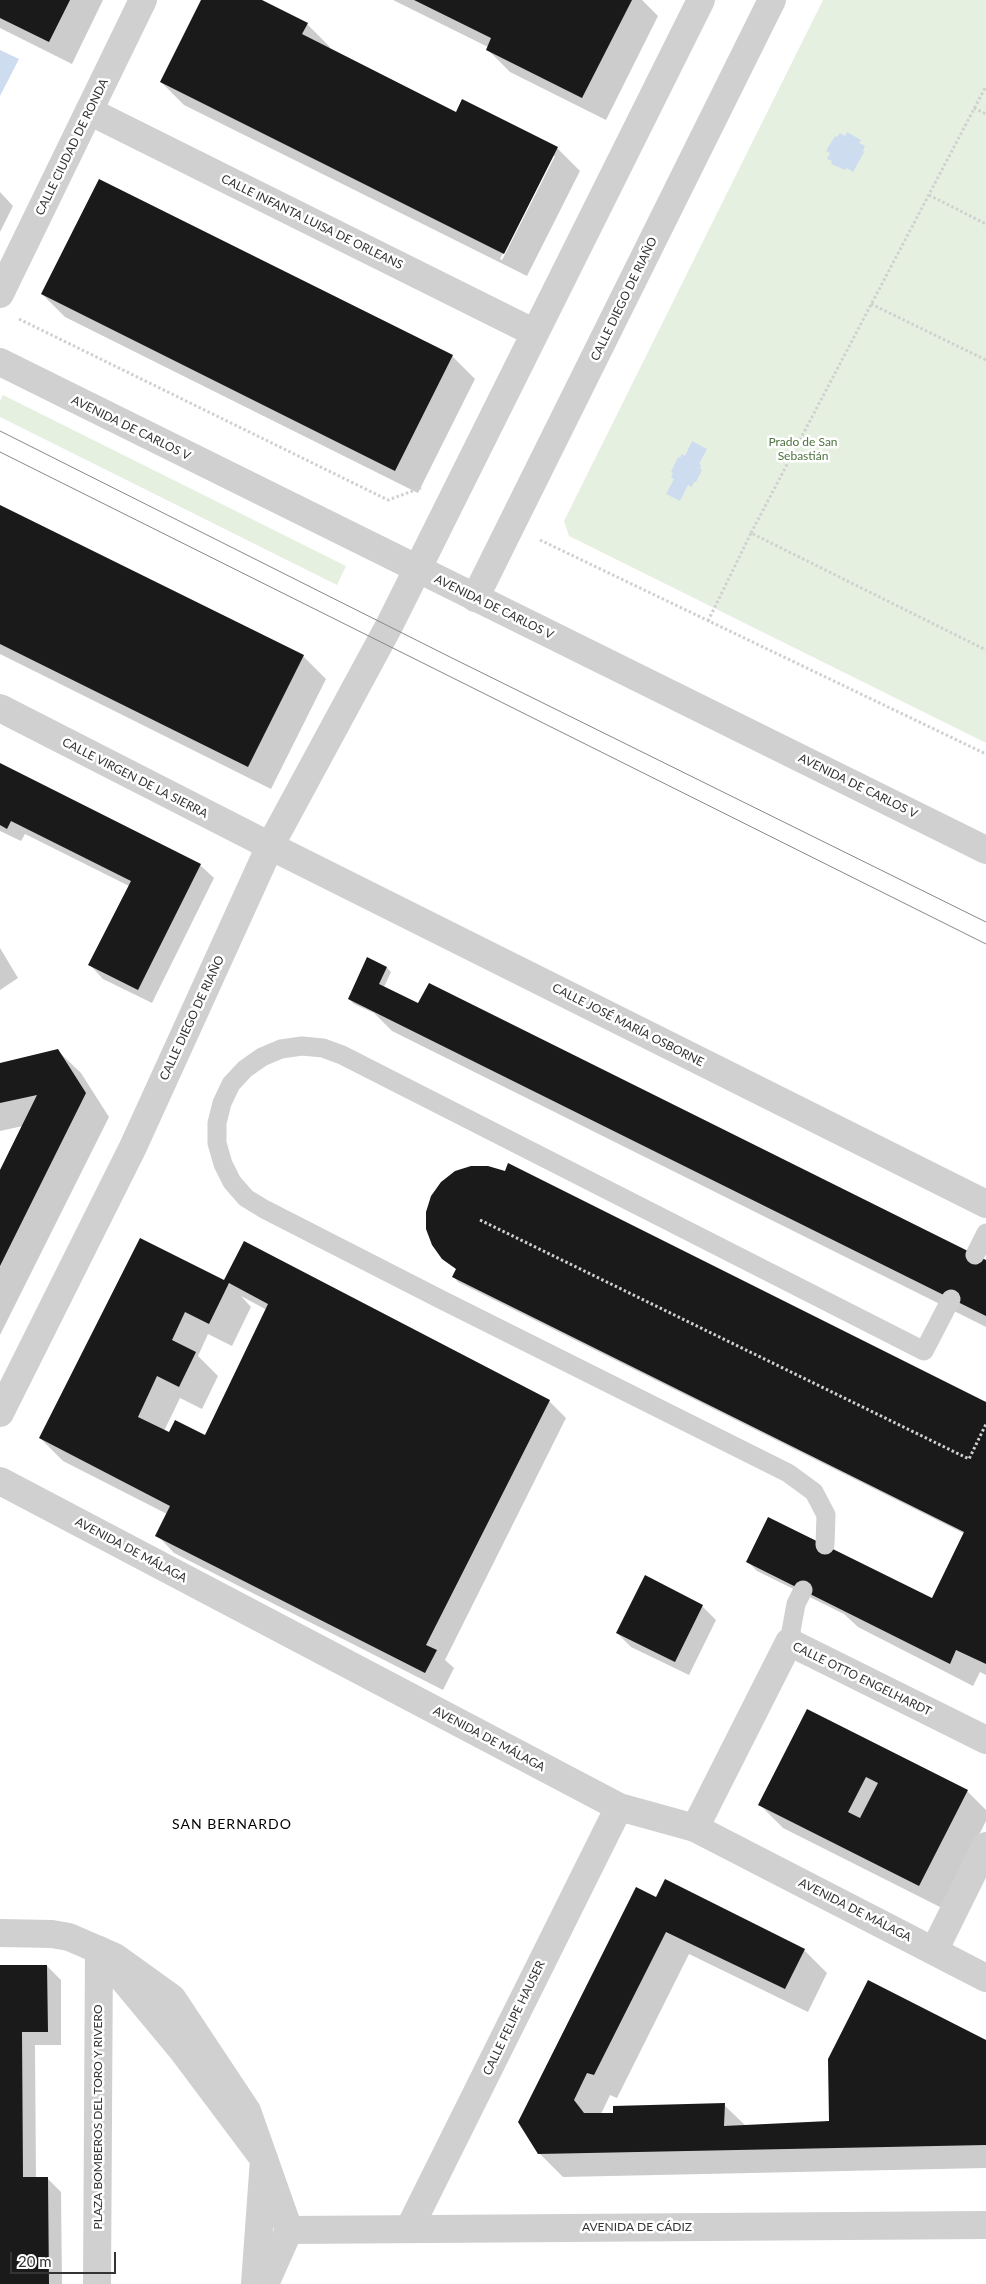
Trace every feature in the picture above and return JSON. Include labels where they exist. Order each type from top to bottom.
[{"type":"street","name":"CALLE CIUDAD DE RONDA","points":[[0,294],[143,0]]},
{"type":"street","points":[[416,568],[701,0]]},
{"type":"street","name":"CALLE DIEGO DE RIAÑO","points":[[475,598],[772,0]]},
{"type":"street","name":"CALLE INFANTA LUISA DE ORLEANS","points":[[89,111],[535,333]]},
{"type":"street","name":"AVENIDA DE CARLOS V","points":[[1,363],[986,850]]},
{"type":"street","name":"CALLE DIEGO DE RIAÑO","points":[[0,1414],[133,1147],[270,846],[389,626],[416,568]]},
{"type":"street","name":"CALLE VIRGEN DE LA SIERRA","points":[[0,708],[270,846]]},
{"type":"street","name":"CALLE JOSÉ MARÍA OSBORNE","points":[[270,846],[986,1204]]},
{"type":"street","name":"AVENIDA DE MÁLAGA","points":[[0,1481],[619,1807],[695,1828],[986,1978]]},
{"type":"street","name":"CALLE OTTO ENGELHARDT","points":[[695,1828],[789,1642],[986,1740]]},
{"type":"street","name":"CALLE FELIPE HAUSER","points":[[409,2229],[619,1807]]},
{"type":"street","points":[[934,1951],[986,1846]]},
{"type":"street","points":[[0,1933],[52,1934],[69,1937],[116,1957],[172,1998],[247,2111],[289,2230],[265,2284]]},
{"type":"street","name":"PLAZA BOMBEROS DEL TORO Y RIVERO","points":[[97,2284],[99,1950]]},
{"type":"street","points":[[255,2284],[264,2159]]},
{"type":"street","name":"AVENIDA DE CÁDIZ","points":[[289,2230],[986,2225]]},
{"type":"lane","points":[[825,1545],[826,1515],[814,1492],[788,1473],[434,1296],[246,1198],[232,1182],[223,1164],[217,1143],[217,1123],[220,1110],[232,1084],[245,1068],[262,1056],[281,1049],[302,1046],[323,1048],[342,1055],[924,1351],[951,1299]]},
{"type":"lane","points":[[975,1255],[986,1233]]},
{"type":"lane","points":[[789,1642],[796,1604],[803,1590]]},
{"type":"path","points":[[708,622],[751,533],[986,86]]},
{"type":"path","points":[[974,108],[986,114]]},
{"type":"path","points":[[928,195],[986,224]]},
{"type":"path","points":[[871,304],[986,360]]},
{"type":"path","points":[[18,319],[388,500],[422,487]]},
{"type":"path","points":[[751,533],[986,650]]},
{"type":"path","points":[[538,538],[708,622],[986,754]]},
{"type":"path","points":[[480,1220],[969,1458],[986,1424]]},
{"type":"green space","name":"Prado de San Sebastián","points":[[823,0],[986,0],[986,743],[569,536],[564,521]]},
{"type":"green space","points":[[3,395],[346,566],[337,585],[0,417],[0,401]]},
{"type":"water","points":[[0,50],[19,59],[0,96]]},
{"type":"water","points":[[847,132],[861,140],[859,143],[865,146],[864,152],[853,172],[847,168],[845,170],[831,164],[832,161],[827,159],[830,153],[826,151],[835,136],[837,137],[840,133],[845,136]]},
{"type":"water","points":[[692,441],[707,449],[699,464],[702,470],[696,482],[694,482],[692,487],[688,485],[680,501],[666,494],[674,479],[671,477],[673,473],[671,472],[678,457],[680,458],[682,454],[685,456]]},
{"type":"building","points":[[0,0],[70,0],[49,42],[0,18]]},
{"type":"building","points":[[201,0],[262,0],[308,23],[302,34],[456,112],[462,99],[558,147],[504,254],[160,82]]},
{"type":"building","points":[[414,0],[632,0],[582,98],[486,50],[491,38]]},
{"type":"building","points":[[99,179],[453,355],[395,471],[41,294]]},
{"type":"building","points":[[0,505],[304,655],[248,767],[0,644]]},
{"type":"building","points":[[0,763],[201,864],[138,990],[88,965],[131,881],[11,821],[7,829],[0,825]]},
{"type":"building","points":[[367,957],[387,967],[379,984],[418,1003],[429,983],[986,1260],[986,1316],[348,999]]},
{"type":"building","points":[[58,1049],[86,1093],[0,1266],[0,1170],[37,1095],[0,1103],[0,1063]]},
{"type":"building","points":[[508,1163],[986,1402],[986,1664],[956,1650],[950,1664],[746,1562],[768,1517],[932,1598],[964,1532],[452,1277],[456,1269],[442,1259],[432,1245],[426,1229],[426,1212],[431,1196],[441,1182],[455,1171],[471,1166],[488,1166],[505,1171]]},
{"type":"building","points":[[140,1238],[224,1280],[244,1241],[550,1400],[426,1645],[437,1650],[425,1673],[155,1536],[170,1506],[39,1438]],"holes":[[[229,1283],[268,1304],[205,1435],[175,1420],[169,1432],[138,1417],[157,1376],[179,1387],[196,1352],[172,1340],[185,1312],[209,1324]]]},
{"type":"building","points":[[645,1575],[703,1605],[675,1662],[616,1633]]},
{"type":"building","points":[[807,1709],[968,1790],[919,1886],[758,1805]],"holes":[[[866,1777],[878,1783],[860,1818],[848,1812]]]},
{"type":"building","points":[[665,1879],[805,1949],[785,1989],[666,1932],[594,2075],[587,2073],[574,2100],[584,2113],[613,2113],[613,2106],[725,2103],[724,2126],[829,2121],[828,2059],[868,1980],[986,2040],[986,2145],[538,2154],[518,2122],[636,1887],[656,1897]]},
{"type":"building","points":[[0,1965],[47,1965],[48,2032],[22,2032],[23,2177],[48,2177],[49,2284],[0,2284]]},
{"type":"tram line","points":[[0,431],[450,657],[986,922]]},
{"type":"tram line","points":[[0,452],[986,944]]},
{"type":"district","name":"SAN BERNARDO","points":[[232,1824]]}]
